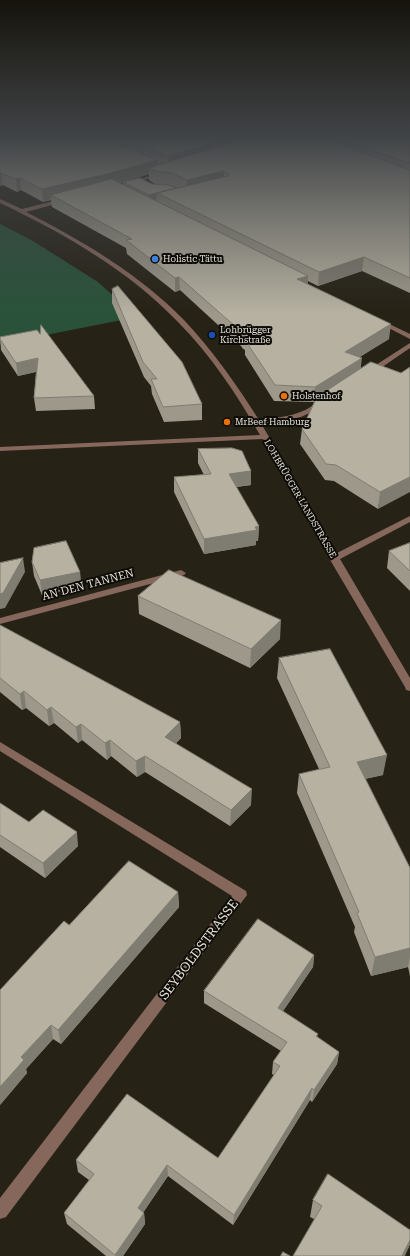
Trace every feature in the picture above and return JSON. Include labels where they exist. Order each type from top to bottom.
[{"type":"street","points":[[22,211],[68,200]]},
{"type":"street","name":"LOHBRÜGGER LANDSTRASSE","points":[[0,201],[22,211],[83,245],[133,279],[170,310],[197,338],[220,366],[257,423],[410,687]]},
{"type":"street","points":[[370,316],[410,336]]},
{"type":"street","points":[[360,379],[410,345]]},
{"type":"street","points":[[257,423],[303,415],[328,400]]},
{"type":"street","points":[[0,449],[264,437]]},
{"type":"street","points":[[334,558],[410,519]]},
{"type":"street","name":"AN DEN TANNEN","points":[[0,621],[181,573]]},
{"type":"street","name":"SEYBOLDSTRASSE","points":[[0,746],[240,895],[0,1211]]},
{"type":"green space","points":[[0,224],[33,241],[98,282],[137,317],[0,344]]},
{"type":"building","points":[[52,196],[146,196],[308,276],[297,279],[391,324],[345,352],[362,358],[315,387],[275,385],[245,340],[249,339],[179,277],[175,278],[126,240],[132,239]]},
{"type":"building","points":[[162,196],[410,196],[410,278],[364,257],[319,272]]},
{"type":"building","points":[[118,286],[182,362],[202,404],[163,407],[151,379],[157,379],[143,362],[112,289]]},
{"type":"building","points":[[41,325],[94,396],[34,398],[38,358],[16,363],[0,337],[37,330],[40,334]]},
{"type":"building","points":[[371,362],[401,373],[410,367],[410,477],[380,492],[336,465],[326,464],[302,429],[317,397]]},
{"type":"building","points":[[232,448],[242,451],[251,471],[229,474],[259,526],[255,527],[257,530],[204,539],[174,477],[211,474],[198,449]]},
{"type":"building","points":[[66,541],[80,572],[40,580],[32,562],[34,548]]},
{"type":"building","points":[[410,543],[410,571],[389,551]]},
{"type":"building","points":[[23,558],[3,593],[0,594],[0,563]]},
{"type":"building","points":[[169,570],[281,620],[251,649],[138,596]]},
{"type":"building","points":[[0,625],[180,722],[165,737],[252,789],[231,810],[145,756],[136,761],[110,740],[105,743],[81,724],[76,727],[51,707],[47,710],[24,691],[20,694],[0,678]]},
{"type":"building","points":[[330,649],[387,755],[357,762],[410,868],[410,948],[375,957],[357,913],[359,912],[299,774],[330,767],[279,658]]},
{"type":"building","points":[[0,803],[29,822],[43,810],[77,832],[43,863],[0,835]]},
{"type":"building","points":[[129,861],[178,892],[58,1030],[51,1025],[21,1057],[24,1060],[0,1087],[0,990],[64,921],[69,925]]},
{"type":"building","points":[[258,919],[314,955],[278,1008],[318,1034],[316,1036],[339,1052],[314,1090],[312,1088],[234,1215],[167,1165],[138,1208],[144,1213],[115,1255],[64,1213],[94,1174],[76,1160],[127,1094],[218,1158],[280,1066],[273,1062],[287,1042],[204,991]]},
{"type":"building","points":[[328,1174],[410,1230],[410,1240],[402,1256],[293,1256],[322,1206],[313,1200]]},
{"type":"building","points":[[283,1252],[290,1256],[281,1256]]},
{"type":"place","name":"Holistic Tättu","points":[[155,259]]},
{"type":"place","name":"Lohbrügger Kirchstraße","points":[[212,335]]},
{"type":"place","name":"Holstenhof","points":[[284,396]]},
{"type":"place","name":"MrBeef Hamburg","points":[[227,422]]}]
